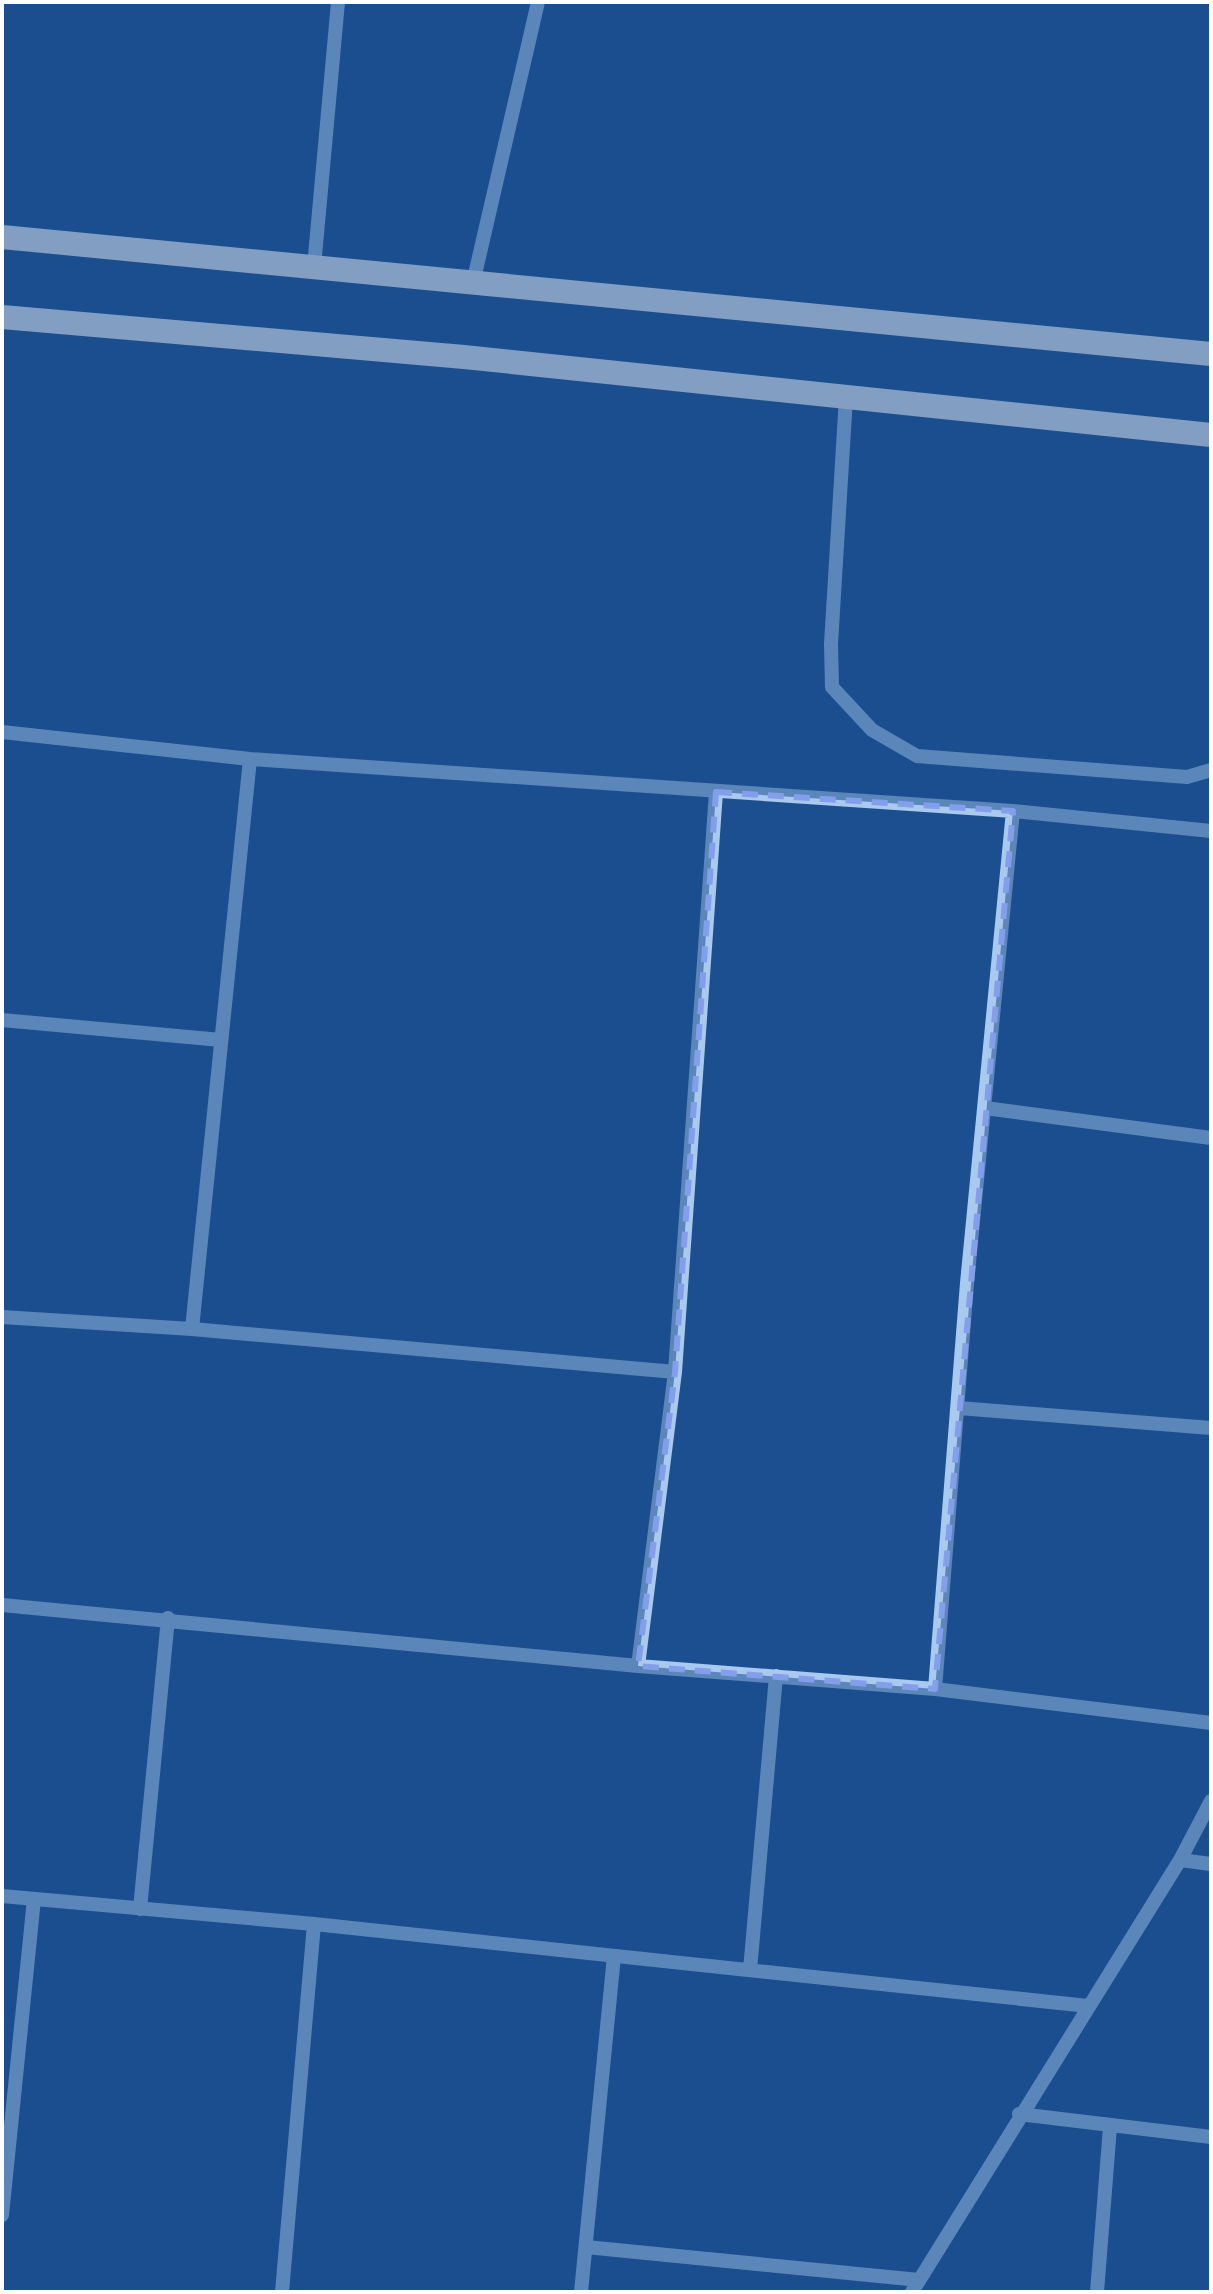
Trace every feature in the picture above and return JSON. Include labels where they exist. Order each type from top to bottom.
[{"type":"highway","points":[[2,237],[1211,354]]},
{"type":"highway","points":[[2,317],[464,357],[1211,435]]},
{"type":"street","points":[[314,267],[338,2]]},
{"type":"street","points":[[473,283],[538,2]]},
{"type":"street","points":[[846,397],[831,644],[832,687],[872,730],[917,756],[1187,777],[1211,770]]},
{"type":"street","points":[[2,732],[250,759],[1013,811],[1211,831]]},
{"type":"street","points":[[192,1329],[250,759]]},
{"type":"street","points":[[638,1666],[675,1372],[716,792]]},
{"type":"street","points":[[935,1689],[1013,811]]},
{"type":"street","points":[[2,1020],[221,1040]]},
{"type":"street","points":[[985,1108],[1211,1138]]},
{"type":"street","points":[[2,1317],[192,1329],[675,1372]]},
{"type":"street","points":[[959,1408],[1211,1428]]},
{"type":"street","points":[[2,1605],[168,1618],[638,1666],[935,1689],[1211,1723]]},
{"type":"street","points":[[140,1909],[168,1618]]},
{"type":"street","points":[[750,1970],[776,1676]]},
{"type":"street","points":[[586,2247],[915,2286],[1019,2114],[1180,1860],[1211,1801]]},
{"type":"street","points":[[1180,1860],[1211,1864]]},
{"type":"street","points":[[2,1896],[314,1924],[1088,2006]]},
{"type":"street","points":[[2,2215],[34,1899]]},
{"type":"street","points":[[282,2292],[314,1924]]},
{"type":"street","points":[[581,2292],[614,1956]]},
{"type":"street","points":[[1019,2114],[1211,2137]]},
{"type":"street","points":[[1097,2292],[1110,2127]]},
{"type":"highlighted area","points":[[716,792],[1013,811],[935,1689],[638,1666],[675,1372]]}]
